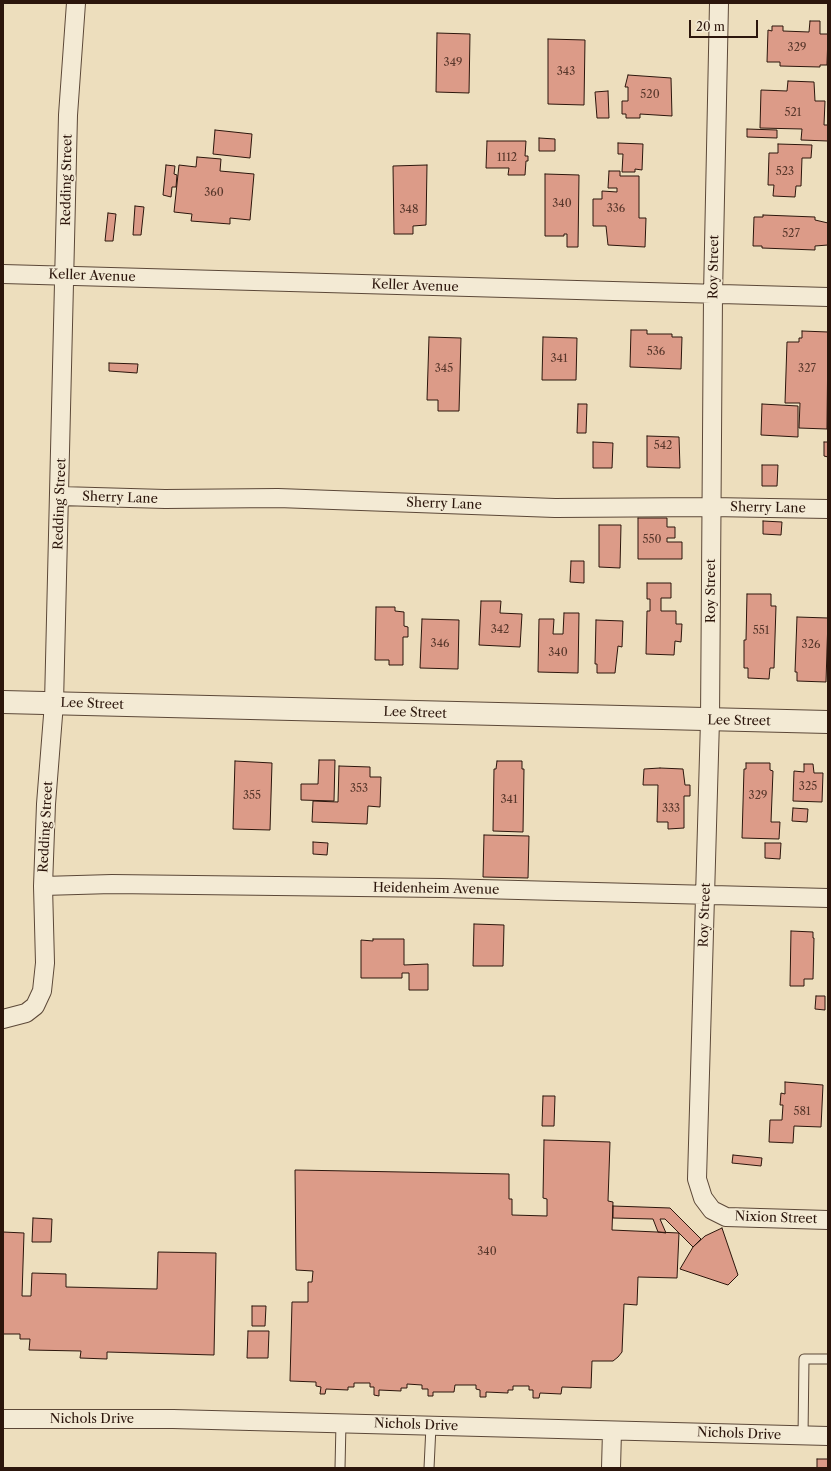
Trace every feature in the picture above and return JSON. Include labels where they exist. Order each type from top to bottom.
[{"type":"street","name":"Redding Street","points":[[3,1019],[26,1013],[36,1003],[42,991],[45,963],[43,886],[46,804],[54,703],[66,275],[68,115],[76,3]]},
{"type":"street","name":"Roy Street","points":[[697,1179],[710,720],[713,295],[719,3]]},
{"type":"street","name":"Keller Avenue","points":[[3,274],[713,295],[828,297]]},
{"type":"street","name":"Sherry Lane","points":[[60,496],[165,499],[278,498],[555,508],[711,507],[828,509]]},
{"type":"street","name":"Lee Street","points":[[3,702],[828,722]]},
{"type":"street","name":"Heidenheim Avenue","points":[[43,886],[112,884],[441,888],[828,898]]},
{"type":"street","name":"Nixion Street","points":[[697,1179],[703,1198],[712,1210],[726,1217],[828,1220]]},
{"type":"street","name":"Nichols Drive","points":[[3,1419],[173,1419],[828,1436]]},
{"type":"street","points":[[611,1468],[612,1431]]},
{"type":"lane","points":[[803,1436],[804,1359],[828,1359]]},
{"type":"lane","points":[[340,1468],[341,1423]]},
{"type":"lane","points":[[429,1468],[431,1426]]},
{"type":"building","points":[[810,21],[820,21],[820,34],[828,34],[827,65],[820,65],[820,67],[780,66],[780,62],[767,62],[768,30],[772,31],[772,26],[783,26],[783,31],[809,32]]},
{"type":"building","points":[[437,33],[470,34],[469,93],[436,92]]},
{"type":"building","points":[[548,39],[585,40],[584,105],[548,104]]},
{"type":"building","points":[[628,75],[671,78],[672,116],[640,114],[640,118],[626,118],[626,114],[622,114],[622,101],[628,101],[628,87],[625,87]]},
{"type":"building","points":[[788,81],[814,82],[815,101],[825,101],[824,125],[828,125],[828,141],[801,140],[802,129],[760,128],[761,90],[787,91]]},
{"type":"building","points":[[608,91],[609,118],[597,118],[595,92]]},
{"type":"building","points":[[747,129],[777,130],[777,138],[747,137]]},
{"type":"building","points":[[215,130],[252,134],[250,158],[213,154]]},
{"type":"building","points":[[539,138],[555,139],[555,151],[539,151]]},
{"type":"building","points":[[487,141],[526,141],[525,156],[528,156],[528,161],[526,161],[525,175],[508,175],[509,168],[486,168]]},
{"type":"building","points":[[618,143],[643,144],[642,170],[635,169],[635,172],[622,172],[623,154],[618,154]]},
{"type":"building","points":[[778,144],[812,145],[811,158],[802,158],[801,186],[796,186],[795,197],[773,196],[774,185],[768,185],[769,153],[778,153]]},
{"type":"building","points":[[197,157],[221,159],[220,171],[254,174],[250,220],[230,218],[230,224],[191,221],[192,214],[174,212],[179,165],[196,167]]},
{"type":"building","points":[[166,165],[175,166],[174,174],[177,175],[176,187],[172,187],[171,197],[163,195]]},
{"type":"building","points":[[427,165],[426,225],[413,226],[413,234],[394,234],[393,166]]},
{"type":"building","points":[[609,171],[620,171],[620,176],[639,176],[639,218],[646,218],[645,247],[608,245],[606,226],[593,226],[593,199],[602,199],[602,191],[617,192],[617,188],[608,188]]},
{"type":"building","points":[[545,174],[579,175],[578,247],[567,247],[567,234],[564,234],[564,236],[545,236]]},
{"type":"building","points":[[135,206],[144,207],[141,235],[133,235]]},
{"type":"building","points":[[108,213],[116,214],[113,241],[105,241]]},
{"type":"building","points":[[763,215],[815,217],[815,220],[828,223],[828,245],[815,246],[815,250],[762,248],[762,246],[753,246],[754,217],[763,217]]},
{"type":"building","points":[[631,330],[647,330],[647,334],[672,334],[672,337],[682,337],[681,369],[630,367]]},
{"type":"building","points":[[802,331],[828,332],[827,429],[799,428],[800,403],[785,403],[787,342],[799,342],[799,338],[802,338]]},
{"type":"building","points":[[429,337],[461,338],[459,411],[438,411],[438,400],[427,400]]},
{"type":"building","points":[[543,337],[577,338],[576,380],[542,380]]},
{"type":"building","points":[[109,363],[138,364],[137,373],[109,371]]},
{"type":"building","points":[[578,404],[587,404],[586,433],[577,433]]},
{"type":"building","points":[[762,404],[798,406],[798,437],[761,435]]},
{"type":"building","points":[[647,436],[679,437],[680,468],[647,467]]},
{"type":"building","points":[[593,442],[613,443],[612,468],[593,468]]},
{"type":"building","points":[[824,442],[828,442],[828,457],[824,456]]},
{"type":"building","points":[[762,465],[778,465],[777,486],[762,486]]},
{"type":"building","points":[[638,518],[667,518],[667,527],[675,527],[675,538],[667,538],[667,542],[682,542],[682,559],[638,559]]},
{"type":"building","points":[[763,521],[782,522],[781,535],[763,534]]},
{"type":"building","points":[[599,525],[621,525],[620,568],[599,567]]},
{"type":"building","points":[[571,561],[584,561],[584,583],[570,582]]},
{"type":"building","points":[[647,583],[671,583],[671,598],[661,598],[661,611],[676,611],[676,624],[682,624],[681,642],[675,641],[674,655],[646,654],[647,611],[650,611],[650,599],[647,599]]},
{"type":"building","points":[[747,594],[771,594],[771,606],[776,606],[774,668],[770,668],[769,679],[748,678],[748,668],[744,668]]},
{"type":"building","points":[[481,601],[501,601],[500,613],[522,614],[520,647],[479,645]]},
{"type":"building","points":[[376,607],[395,607],[395,611],[404,612],[404,626],[408,627],[408,637],[403,637],[403,665],[389,665],[389,660],[375,660]]},
{"type":"building","points":[[564,613],[579,613],[578,673],[538,672],[539,619],[554,619],[553,634],[563,634]]},
{"type":"building","points":[[797,617],[828,618],[826,682],[797,681],[797,672],[795,672]]},
{"type":"building","points":[[422,619],[459,620],[458,669],[420,668]]},
{"type":"building","points":[[596,620],[623,621],[622,647],[618,646],[615,673],[597,673],[597,664],[595,664]]},
{"type":"building","points":[[319,760],[335,760],[334,801],[301,800],[301,784],[318,784]]},
{"type":"building","points":[[235,761],[272,763],[270,830],[233,829]]},
{"type":"building","points":[[497,761],[522,761],[522,769],[524,769],[523,832],[493,831],[494,769],[496,769]]},
{"type":"building","points":[[746,763],[770,763],[770,770],[773,771],[771,822],[780,822],[779,839],[742,838],[744,769],[746,769]]},
{"type":"building","points":[[804,764],[813,764],[814,773],[823,773],[822,802],[793,801],[794,771],[804,772]]},
{"type":"building","points":[[339,766],[370,767],[370,777],[381,777],[380,807],[368,806],[367,824],[312,822],[313,801],[338,802]]},
{"type":"building","points":[[644,769],[683,769],[685,785],[690,785],[690,796],[684,796],[684,828],[668,829],[668,822],[657,822],[658,785],[643,785]]},
{"type":"building","points":[[793,808],[808,809],[807,822],[792,821]]},
{"type":"building","points":[[484,835],[529,836],[528,878],[483,877]]},
{"type":"building","points":[[313,842],[328,843],[327,855],[313,854]]},
{"type":"building","points":[[765,843],[781,843],[780,859],[765,858]]},
{"type":"building","points":[[474,924],[504,925],[503,966],[473,966]]},
{"type":"building","points":[[791,931],[813,932],[813,979],[804,979],[804,986],[790,986]]},
{"type":"building","points":[[373,939],[404,939],[404,965],[428,964],[428,990],[409,990],[409,973],[402,973],[402,978],[361,978],[361,940],[373,941]]},
{"type":"building","points":[[816,996],[825,996],[825,1010],[815,1009]]},
{"type":"building","points":[[785,1082],[823,1085],[821,1127],[794,1126],[793,1143],[769,1142],[770,1120],[782,1120],[783,1105],[780,1105],[781,1093],[785,1094]]},
{"type":"building","points":[[543,1096],[555,1096],[554,1126],[542,1126]]},
{"type":"building","points":[[544,1140],[610,1142],[608,1201],[613,1202],[612,1230],[679,1233],[677,1278],[638,1277],[637,1305],[624,1304],[622,1352],[613,1361],[592,1361],[591,1388],[562,1387],[561,1394],[540,1393],[539,1398],[533,1398],[533,1390],[529,1390],[529,1386],[513,1386],[513,1390],[508,1390],[508,1393],[486,1392],[486,1397],[480,1397],[480,1390],[476,1389],[476,1385],[455,1385],[454,1392],[433,1392],[433,1396],[428,1396],[428,1389],[422,1389],[422,1385],[407,1384],[407,1388],[401,1388],[401,1391],[379,1390],[379,1396],[374,1395],[374,1387],[370,1387],[370,1383],[354,1383],[354,1387],[348,1387],[348,1390],[326,1389],[325,1394],[320,1394],[321,1387],[316,1386],[316,1382],[290,1381],[292,1302],[308,1302],[308,1282],[312,1282],[313,1271],[296,1270],[295,1170],[509,1174],[509,1199],[512,1199],[512,1215],[547,1216],[547,1199],[543,1198]]},
{"type":"building","points":[[733,1155],[762,1158],[761,1166],[732,1163]]},
{"type":"building","points":[[613,1206],[670,1208],[701,1239],[693,1247],[665,1219],[660,1219],[666,1233],[658,1232],[653,1219],[613,1218]]},
{"type":"building","points":[[33,1218],[52,1219],[51,1242],[32,1242]]},
{"type":"building","points":[[722,1228],[738,1275],[728,1285],[680,1269],[693,1247],[705,1236]]},
{"type":"building","points":[[3,1232],[24,1233],[22,1296],[31,1296],[32,1273],[66,1274],[66,1287],[157,1289],[158,1252],[216,1253],[214,1355],[107,1352],[107,1359],[80,1358],[81,1351],[29,1350],[30,1339],[20,1339],[20,1334],[3,1334]]},
{"type":"building","points":[[252,1306],[266,1306],[265,1326],[252,1326]]},
{"type":"building","points":[[248,1331],[269,1331],[268,1358],[247,1358]]},
{"type":"building","points":[[817,1459],[828,1459],[828,1468],[817,1468]]}]
